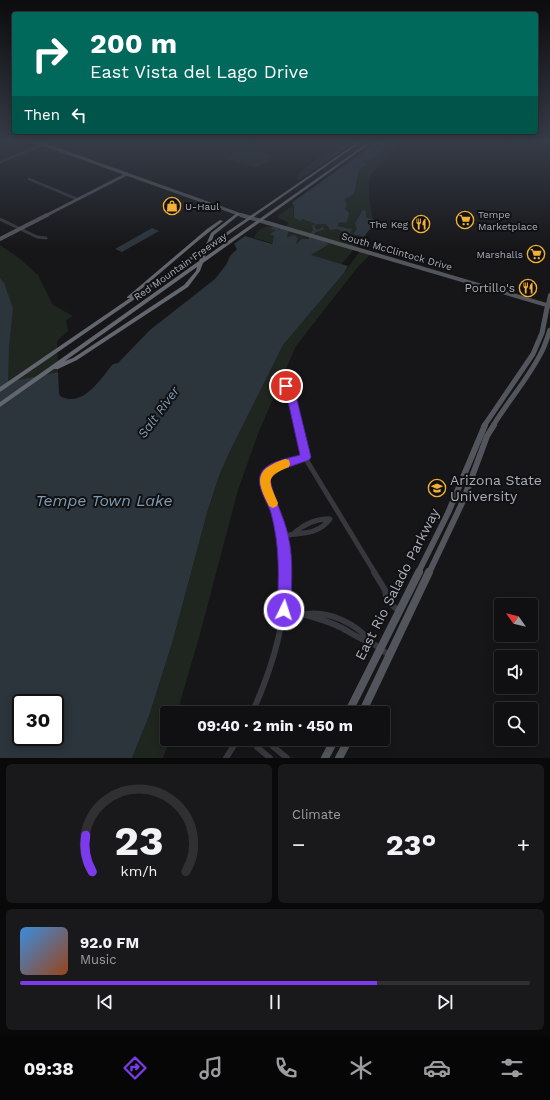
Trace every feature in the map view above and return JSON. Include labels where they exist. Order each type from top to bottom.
[{"type":"highway","name":"Red Mountain Freeway","points":[[0,390],[309,177]]},
{"type":"highway","name":"Red Mountain Freeway","points":[[66,361],[180,277],[321,177]]},
{"type":"highway","points":[[118,310],[122,303],[155,277],[192,242],[236,213]]},
{"type":"highway","points":[[0,405],[47,372],[186,286],[198,271],[212,234],[236,213]]},
{"type":"main road","points":[[0,237],[120,177]]},
{"type":"main road","name":"South McClintock Drive","points":[[136,177],[244,216],[549,306]]},
{"type":"main road","name":"East Rio Salado Parkway","points":[[351,706],[448,513],[485,424],[503,396],[534,354],[542,332],[550,296]]},
{"type":"main road","name":"East Rio Salado Parkway","points":[[365,706],[463,501],[487,436],[505,405],[532,369],[542,352],[550,330]]},
{"type":"main road","points":[[325,758],[331,746]]},
{"type":"main road","points":[[339,758],[345,746]]},
{"type":"street","points":[[29,179],[77,199]]},
{"type":"street","points":[[0,219],[37,237],[46,238]]},
{"type":"street","points":[[290,392],[306,457],[339,515],[385,590],[387,600],[399,611]]},
{"type":"street","points":[[255,706],[274,657],[284,610],[286,568],[283,536],[276,512],[265,484],[265,478],[273,468],[306,457]]},
{"type":"street","points":[[283,536],[293,534],[297,530],[324,518],[330,519],[339,515]]},
{"type":"street","points":[[284,610],[307,614],[314,619],[342,628],[364,641],[371,642],[390,656]]},
{"type":"street","points":[[226,758],[234,746]]},
{"type":"street","points":[[257,746],[270,758]]},
{"type":"street","points":[[272,746],[287,758]]},
{"type":"shaded area","points":[[298,177],[302,177],[296,183]]},
{"type":"shaded area","points":[[357,177],[371,177],[369,183],[369,196],[373,220],[366,217],[366,211],[362,211],[357,219],[357,236],[364,237],[365,239],[341,264],[310,255],[318,239],[311,239],[316,232],[324,230],[321,228],[316,230],[316,224],[325,223],[332,230],[335,229],[343,232],[350,228],[338,226],[337,223],[347,205],[345,199],[354,194]]},
{"type":"shaded area","points":[[293,205],[294,218],[308,220],[315,224],[309,237],[296,244],[298,238],[291,236],[287,237],[288,231],[271,228],[276,230],[273,235],[272,243],[254,238],[263,228],[271,226],[284,227],[289,223],[277,217]]},
{"type":"shaded area","points":[[0,245],[19,258],[38,275],[53,305],[73,316],[66,320],[68,331],[57,341],[58,372],[0,384]]},
{"type":"shaded area","points":[[360,251],[371,254],[357,268],[296,346],[259,431],[238,490],[200,634],[179,706],[160,706],[160,746],[167,746],[163,758],[132,758],[149,716],[173,640],[207,513],[219,476],[229,453],[283,345],[344,273]]},
{"type":"water","name":"Tempe Town Lake","points":[[302,177],[357,177],[354,194],[345,199],[347,205],[345,209],[349,213],[347,222],[338,223],[338,226],[352,229],[350,233],[336,229],[330,230],[326,224],[316,224],[315,228],[317,230],[323,227],[324,230],[316,232],[311,238],[318,239],[329,244],[311,255],[348,266],[344,273],[283,345],[229,453],[219,476],[207,513],[173,640],[149,716],[132,758],[0,758],[0,278],[4,283],[13,308],[9,348],[8,382],[58,372],[60,396],[68,399],[76,398],[91,390],[113,364],[118,363],[150,330],[215,279],[226,265],[230,256],[237,249],[234,244],[245,236],[272,244],[274,236],[270,234],[276,230],[270,229],[273,227],[279,228],[278,230],[282,228],[289,230],[287,237],[294,235],[298,238],[296,244],[302,239],[308,239],[313,229],[312,226],[315,224],[303,219],[301,221],[294,218],[294,206],[289,198],[296,183]]},
{"type":"water","points":[[364,210],[366,211],[366,217],[375,220],[375,229],[369,230],[364,237],[353,234],[357,229],[355,223]]},
{"type":"water","points":[[152,228],[159,231],[122,252],[115,249]]},
{"type":"pier","points":[[302,177],[327,177],[290,204],[287,198],[295,182]]},
{"type":"slow traffic","points":[[273,503],[265,484],[265,478],[273,468],[285,464]]},
{"type":"place","name":"U-Haul","points":[[172,206]]},
{"type":"place","name":"Tempe Marketplace","points":[[465,220]]},
{"type":"place","name":"The Keg","points":[[421,224]]},
{"type":"place","name":"Marshalls","points":[[536,254]]},
{"type":"place","name":"Portillo's","points":[[528,288]]},
{"type":"place","name":"Arizona State University","points":[[437,488]]},
{"type":"route","points":[[284,610],[286,568],[283,536],[271,497],[266,487],[265,479],[267,474],[273,468],[306,457],[292,394],[290,392],[292,390],[286,386]]},
{"type":"water label","name":"Salt River","points":[[158,412]]}]
